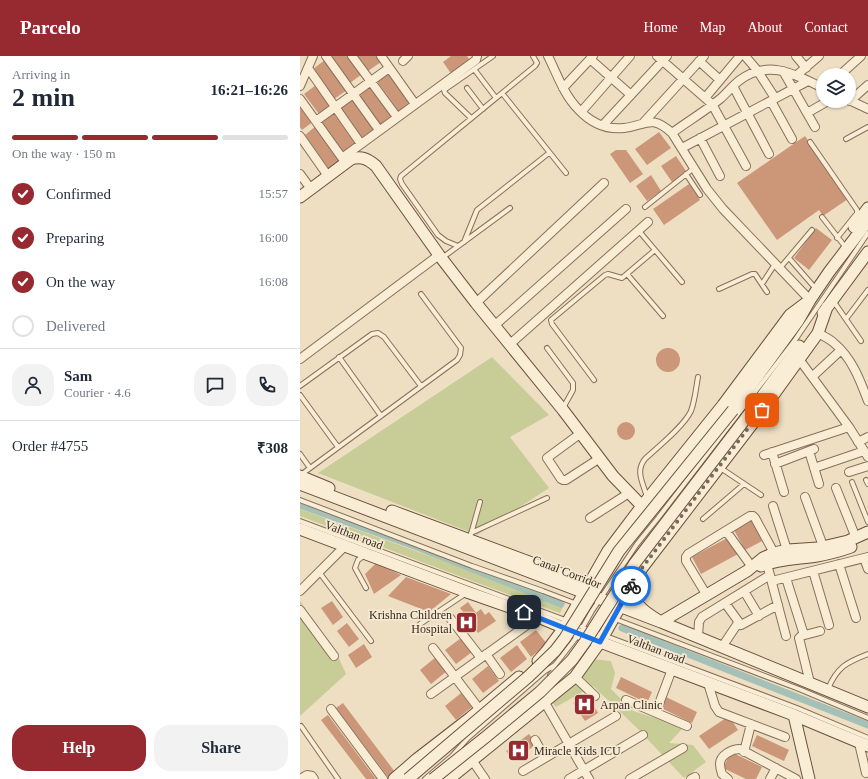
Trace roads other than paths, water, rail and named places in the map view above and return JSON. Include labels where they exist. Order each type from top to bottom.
[{"type":"main road","points":[[300,197],[328,176],[344,160],[359,157],[368,159],[376,166],[441,257],[509,345],[629,493],[645,502]]},
{"type":"main road","points":[[408,779],[516,687],[555,651],[565,638],[619,551],[733,410],[798,321],[829,272],[842,244],[868,208]]},
{"type":"main road","points":[[842,244],[868,221]]},
{"type":"main road","points":[[433,779],[488,736],[540,692],[572,660],[635,563],[746,418],[866,256]]},
{"type":"main road","points":[[394,779],[417,759],[480,710],[537,662],[546,652],[566,624],[608,551],[645,502],[723,405],[790,315],[810,300]]},
{"type":"main road","points":[[449,779],[575,677],[602,639],[619,606],[642,568],[818,333],[830,304]]},
{"type":"main road","points":[[300,476],[470,536],[586,588]]},
{"type":"main road","name":"Canal Corridor","points":[[300,484],[586,588],[600,599],[722,646],[868,707]]},
{"type":"main road","name":"Valthan road","points":[[300,529],[346,545],[467,592],[538,617],[566,624],[672,669],[865,742]]},
{"type":"main road","points":[[635,580],[633,591],[640,608],[661,622],[749,569],[763,558],[774,553],[823,546],[856,538],[868,532]]},
{"type":"main road","points":[[749,569],[791,558],[818,556],[850,548],[868,540]]},
{"type":"main road","points":[[794,715],[809,779]]},
{"type":"street","points":[[300,86],[313,56]]},
{"type":"street","points":[[326,56],[379,130]]},
{"type":"street","points":[[352,56],[397,117]]},
{"type":"street","points":[[381,56],[415,104]]},
{"type":"street","points":[[300,99],[344,160],[360,144],[476,60],[477,56]]},
{"type":"street","points":[[581,112],[630,56]]},
{"type":"street","points":[[705,98],[740,56]]},
{"type":"street","points":[[745,56],[757,70],[792,139]]},
{"type":"street","points":[[796,56],[806,68]]},
{"type":"street","points":[[797,76],[819,56]]},
{"type":"street","points":[[848,68],[861,56]]},
{"type":"street","points":[[563,88],[591,57],[611,78],[631,95]]},
{"type":"street","points":[[551,58],[568,98],[581,112],[597,124],[611,128],[623,128],[644,122],[658,123],[672,133],[708,189],[723,209],[810,300]]},
{"type":"street","points":[[603,125],[662,58],[683,79],[712,104],[746,166]]},
{"type":"street","points":[[644,122],[701,59],[720,80]]},
{"type":"street","points":[[308,68],[360,144]]},
{"type":"street","points":[[316,121],[389,68]]},
{"type":"street","points":[[672,133],[722,97],[747,75],[757,70],[770,69],[783,71],[816,85]]},
{"type":"street","points":[[783,71],[815,127]]},
{"type":"street","points":[[682,148],[808,81]]},
{"type":"street","points":[[856,96],[868,85]]},
{"type":"street","points":[[733,86],[769,154]]},
{"type":"street","points":[[856,104],[868,109]]},
{"type":"street","points":[[807,113],[816,108]]},
{"type":"street","points":[[300,136],[328,176]]},
{"type":"street","points":[[700,138],[720,176]]},
{"type":"street","points":[[300,174],[311,189]]},
{"type":"street","points":[[476,303],[604,183]]},
{"type":"street","points":[[494,326],[626,209]]},
{"type":"street","points":[[509,345],[648,222]]},
{"type":"street","points":[[300,359],[441,257]]},
{"type":"street","points":[[818,333],[834,342],[841,350],[857,372],[868,401]]},
{"type":"street","points":[[813,376],[841,350]]},
{"type":"street","points":[[799,359],[813,376],[849,427],[866,454],[814,468]]},
{"type":"street","points":[[784,492],[775,464],[768,453],[849,427]]},
{"type":"street","points":[[581,433],[547,458],[561,479],[566,480],[600,458]]},
{"type":"street","points":[[858,442],[868,437]]},
{"type":"street","points":[[775,464],[811,450],[814,468],[819,484]]},
{"type":"street","points":[[849,472],[868,466]]},
{"type":"street","points":[[836,488],[856,538]]},
{"type":"street","points":[[590,518],[629,493]]},
{"type":"street","points":[[805,497],[823,546]]},
{"type":"street","points":[[773,506],[787,550]]},
{"type":"street","points":[[706,594],[686,561],[686,557],[688,554],[726,530],[750,516],[753,516],[774,553]]},
{"type":"street","points":[[726,530],[749,569]]},
{"type":"street","points":[[300,591],[346,545]]},
{"type":"street","points":[[698,637],[699,622],[702,617],[744,591],[771,578],[786,578],[866,557],[868,569]]},
{"type":"street","points":[[767,564],[786,636]]},
{"type":"street","points":[[839,564],[856,618]]},
{"type":"street","points":[[813,571],[829,625]]},
{"type":"street","points":[[786,578],[804,635]]},
{"type":"street","points":[[744,591],[759,616]]},
{"type":"street","points":[[725,603],[738,623],[741,625],[778,605]]},
{"type":"street","points":[[300,610],[334,656]]},
{"type":"street","points":[[431,694],[538,617]]},
{"type":"street","points":[[450,618],[500,674]]},
{"type":"street","points":[[722,646],[738,623]]},
{"type":"street","points":[[810,683],[799,638],[804,635],[820,632]]},
{"type":"street","points":[[433,648],[480,710]]},
{"type":"street","points":[[656,712],[672,669]]},
{"type":"street","points":[[575,677],[595,696]]},
{"type":"street","points":[[708,683],[716,709],[719,712],[785,738]]},
{"type":"street","points":[[626,700],[687,726]]},
{"type":"street","points":[[544,702],[589,779]]},
{"type":"street","points":[[331,709],[383,779]]},
{"type":"street","points":[[523,771],[616,716]]},
{"type":"street","points":[[744,752],[751,724]]},
{"type":"street","points":[[569,779],[643,735]]},
{"type":"street","points":[[535,740],[545,758]]},
{"type":"street","points":[[865,742],[866,773]]},
{"type":"street","points":[[630,779],[683,748]]},
{"type":"street","points":[[728,779],[722,774],[720,765],[722,758],[727,753],[736,749],[796,779]]},
{"type":"street","points":[[472,760],[484,779]]},
{"type":"street","points":[[770,779],[776,768]]},
{"type":"street","points":[[300,779],[307,775],[312,776],[314,779]]},
{"type":"lane","points":[[471,118],[445,93],[444,90],[493,56]]},
{"type":"lane","points":[[458,246],[438,236],[400,179],[404,174],[535,66],[537,62],[533,56]]},
{"type":"lane","points":[[474,69],[496,98]]},
{"type":"lane","points":[[467,88],[483,109]]},
{"type":"lane","points":[[502,93],[566,173]]},
{"type":"lane","points":[[846,139],[868,126]]},
{"type":"lane","points":[[810,142],[857,210],[842,244],[822,217]]},
{"type":"lane","points":[[464,242],[477,210],[549,153]]},
{"type":"lane","points":[[645,207],[694,167]]},
{"type":"lane","points":[[686,174],[700,195]]},
{"type":"lane","points":[[441,257],[510,208]]},
{"type":"lane","points":[[639,230],[682,282]]},
{"type":"lane","points":[[762,284],[778,266],[789,258],[812,230]]},
{"type":"lane","points":[[452,756],[473,743],[550,676],[555,665],[580,631],[637,544],[795,340],[868,233]]},
{"type":"lane","points":[[594,380],[552,324],[551,320],[605,275],[608,274],[622,278],[655,250]]},
{"type":"lane","points":[[789,258],[817,290]]},
{"type":"lane","points":[[627,274],[662,316]]},
{"type":"lane","points":[[719,289],[754,274],[767,292]]},
{"type":"lane","points":[[846,319],[868,290]]},
{"type":"lane","points":[[300,476],[457,360],[460,355],[461,348],[421,294]]},
{"type":"lane","points":[[830,304],[846,319],[862,341]]},
{"type":"lane","points":[[300,386],[372,334],[378,333],[384,337],[421,386]]},
{"type":"lane","points":[[547,348],[573,383],[573,390],[563,410]]},
{"type":"lane","points":[[339,357],[381,416]]},
{"type":"lane","points":[[645,502],[639,470],[640,465],[645,458],[683,422],[690,412],[695,397],[698,377]]},
{"type":"lane","points":[[300,395],[338,447]]},
{"type":"lane","points":[[300,454],[310,468]]},
{"type":"lane","points":[[719,467],[761,495]]},
{"type":"lane","points":[[852,482],[868,522]]},
{"type":"lane","points":[[703,519],[744,484]]},
{"type":"lane","points":[[470,536],[547,498]]},
{"type":"lane","points":[[300,500],[472,566],[543,590],[592,611],[800,689],[868,718]]},
{"type":"lane","points":[[470,536],[480,502]]},
{"type":"lane","points":[[300,521],[566,624]]},
{"type":"lane","points":[[366,588],[355,568],[358,560],[367,554]]},
{"type":"lane","points":[[319,572],[371,641]]},
{"type":"lane","points":[[420,624],[467,592]]},
{"type":"lane","points":[[602,639],[797,708],[865,742]]},
{"type":"lane","points":[[827,690],[833,677],[839,669],[852,660],[868,654]]},
{"type":"lane","points":[[425,779],[452,756],[474,733],[545,671],[555,665]]},
{"type":"lane","points":[[300,726],[338,779]]},
{"type":"waterway","points":[[300,505],[417,547],[561,604]]},
{"type":"waterway","points":[[622,628],[868,725]]},
{"type":"place","name":"Krishna Children Hospital","points":[[467,622]]},
{"type":"place","name":"Arpan Clinic","points":[[585,705]]},
{"type":"place","name":"Miracle Kids ICU","points":[[519,751]]}]
